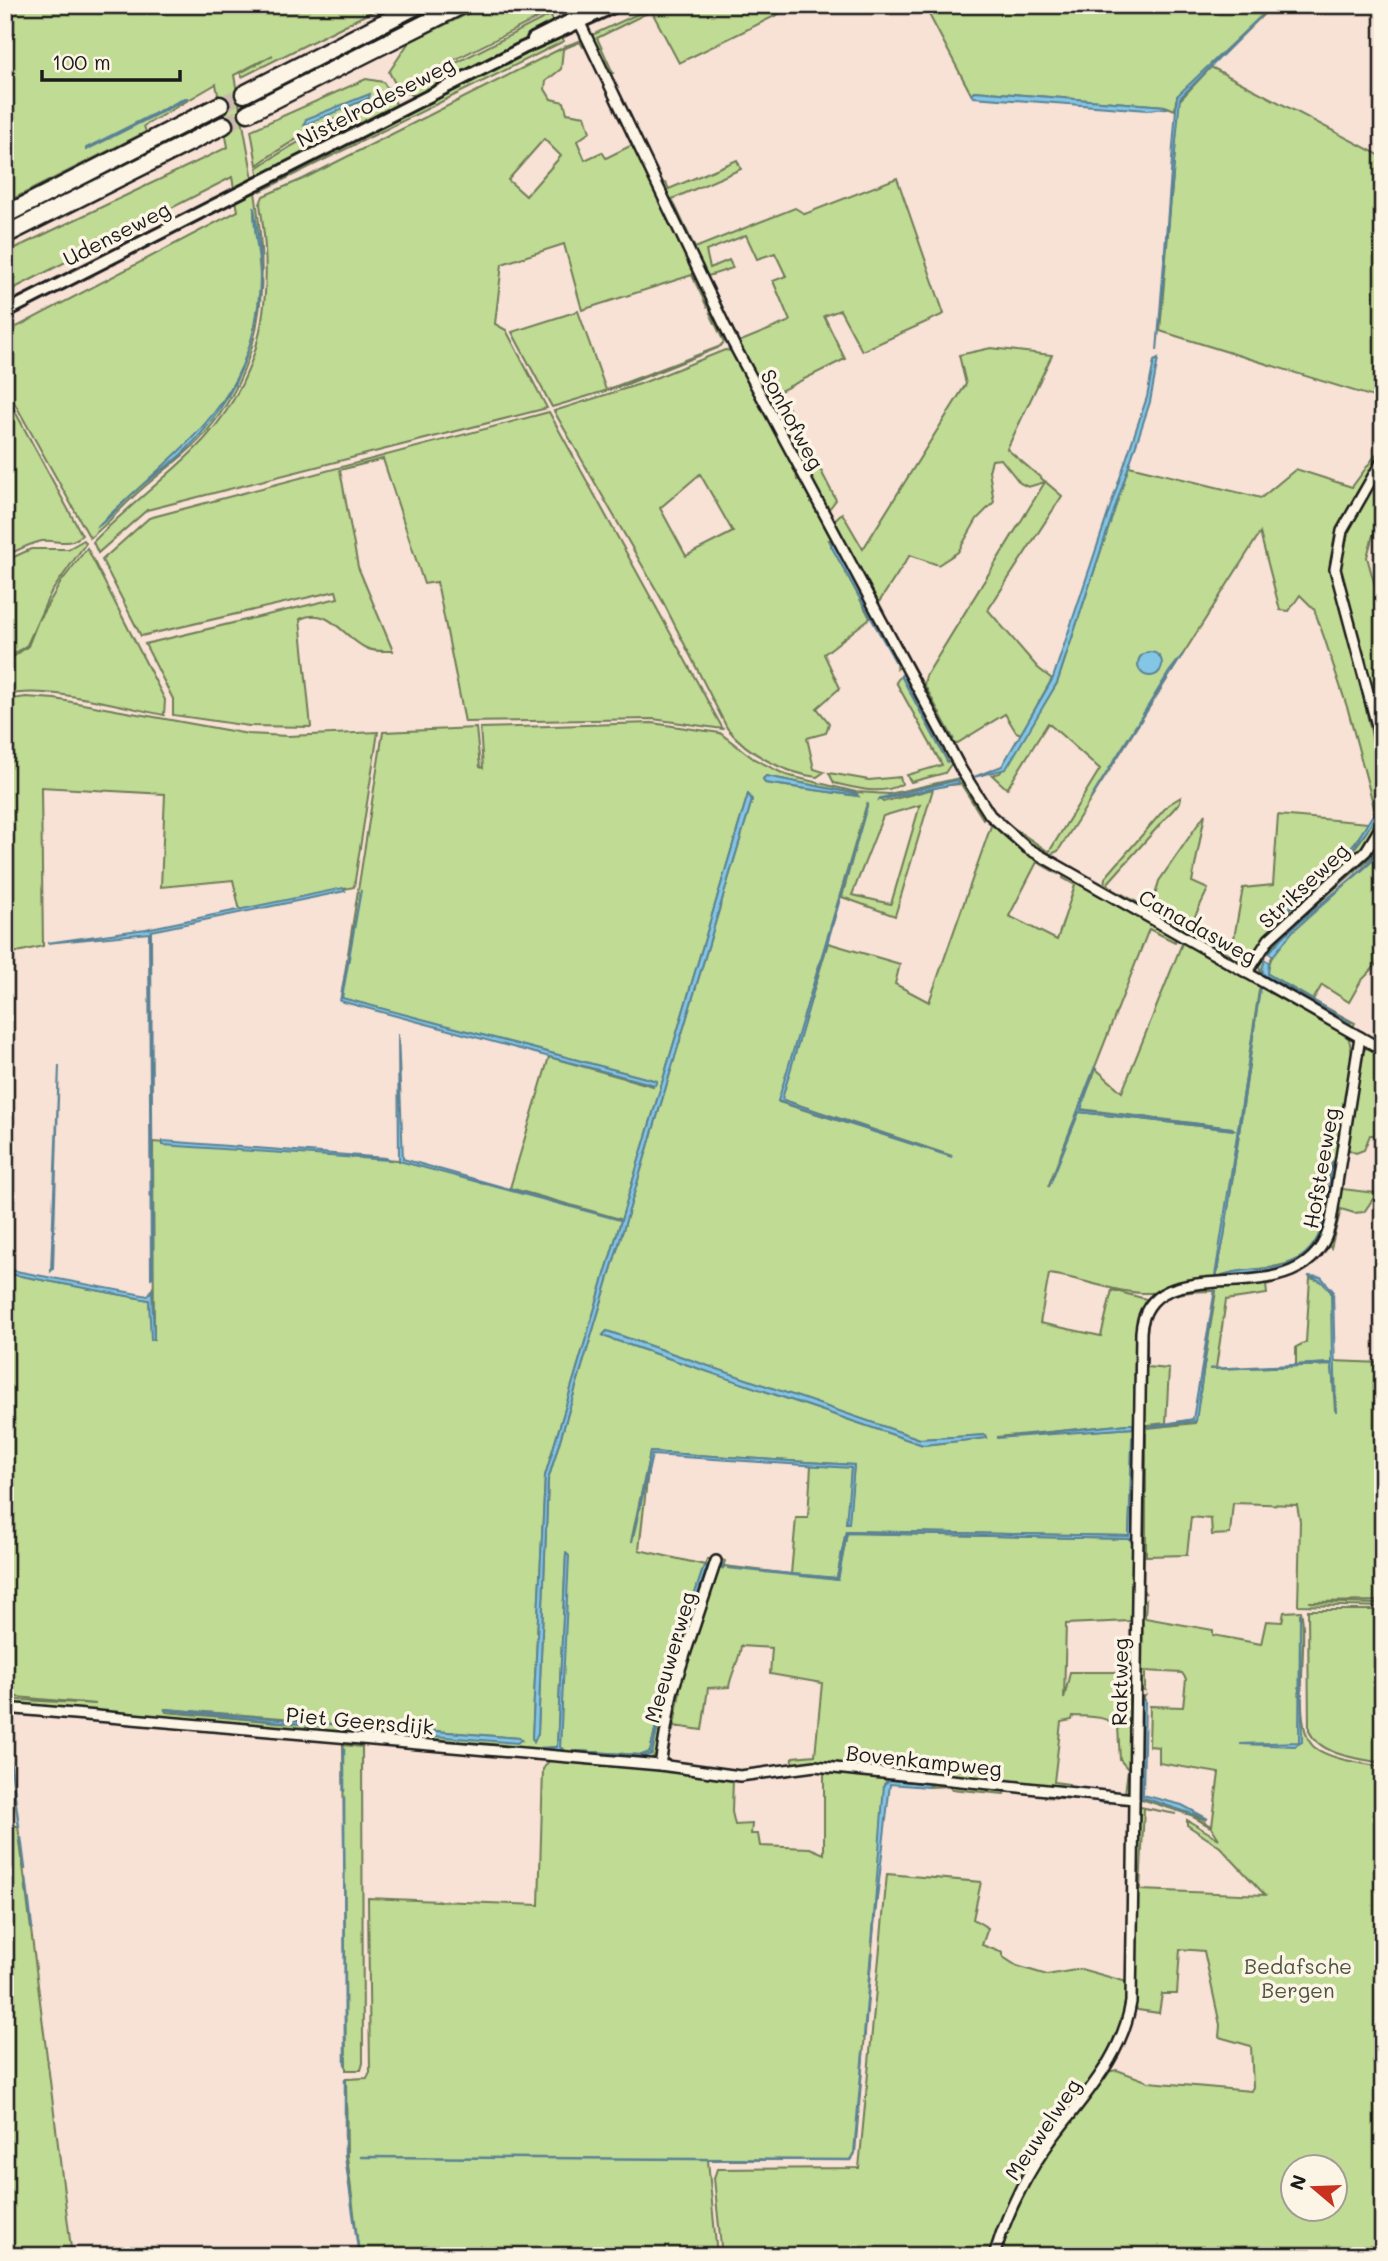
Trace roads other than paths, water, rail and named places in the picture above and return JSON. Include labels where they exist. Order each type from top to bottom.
[{"type":"highway","points":[[244,94],[418,5]]},
{"type":"highway","points":[[248,113],[462,5]]},
{"type":"highway","points":[[5,215],[220,106]]},
{"type":"highway","points":[[5,235],[224,125]]},
{"type":"street","name":"Nistelrodeseweg","points":[[578,20],[600,5]]},
{"type":"street","name":"Nistelrodeseweg","points":[[244,190],[523,48],[532,39],[618,5]]},
{"type":"street","name":"Sonhofweg","points":[[578,20],[733,343],[962,771],[982,805],[1000,827]]},
{"type":"street","name":"Udenseweg","points":[[5,312],[244,190]]},
{"type":"street","points":[[1383,459],[1342,531],[1335,569],[1383,748]]},
{"type":"street","name":"Strikseweg","points":[[1247,973],[1269,939],[1366,851],[1383,823]]},
{"type":"street","name":"Canadasweg","points":[[1000,827],[1034,853],[1383,1050]]},
{"type":"street","name":"Hofsteeweg","points":[[1153,1300],[1175,1288],[1291,1273],[1317,1256],[1329,1228],[1360,1037]]},
{"type":"street","name":"Raktweg","points":[[1109,2064],[1128,2022],[1131,2002],[1141,1332],[1144,1314],[1153,1300]]},
{"type":"street","name":"Meeuwerweg","points":[[660,1765],[672,1693],[716,1561]]},
{"type":"street","name":"Piet Geersdijk","points":[[5,1708],[660,1765],[711,1773]]},
{"type":"street","name":"Bovenkampweg","points":[[711,1773],[740,1776],[816,1766],[1134,1799]]},
{"type":"street","name":"Meuwelweg","points":[[994,2256],[1012,2209],[1034,2167],[1109,2064]]},
{"type":"water","points":[[1261,16],[1180,98],[1157,351],[1177,96]]},
{"type":"water","points":[[974,91],[1167,108],[1148,110],[973,97],[971,94]]},
{"type":"water","points":[[370,94],[369,98],[304,125],[306,119]]},
{"type":"water","points":[[189,98],[86,150],[86,148]]},
{"type":"water","points":[[254,207],[259,242],[260,276],[255,228]]},
{"type":"water","points":[[252,335],[241,369],[227,398],[208,426],[184,452],[96,528],[203,426],[224,399],[241,368]]},
{"type":"water","points":[[1158,359],[1150,402],[1057,683],[1006,769],[974,777],[1002,766],[1053,678],[1147,397],[1154,361]]},
{"type":"water","points":[[831,538],[896,659],[896,663],[831,546]]},
{"type":"water","points":[[1150,652],[1158,656],[1162,664],[1158,672],[1150,676],[1142,672],[1138,664],[1142,656]]},
{"type":"water","points":[[1183,654],[1091,798],[1169,672]]},
{"type":"water","points":[[903,674],[948,763],[901,676]]},
{"type":"water","points":[[766,776],[858,796],[765,783],[763,779]]},
{"type":"water","points":[[958,780],[959,783],[879,800],[880,798]]},
{"type":"water","points":[[748,794],[752,800],[548,1480],[538,1733],[534,1742],[532,1738],[545,1476]]},
{"type":"water","points":[[868,803],[782,1099],[952,1157],[778,1101]]},
{"type":"water","points":[[1377,808],[1373,821],[1349,853],[1297,902],[1270,922],[1356,842]]},
{"type":"water","points":[[1383,844],[1380,854],[1293,931],[1273,956],[1269,953],[1296,925],[1357,873]]},
{"type":"water","points":[[343,888],[345,891],[151,931],[151,1278],[149,933],[47,943],[146,929]]},
{"type":"water","points":[[361,890],[342,998],[657,1081],[655,1085],[340,1001]]},
{"type":"water","points":[[1265,960],[1269,962],[1268,974],[1352,1023],[1264,975],[1262,969]]},
{"type":"water","points":[[1260,988],[1224,1237],[1216,1278],[1215,1276]]},
{"type":"water","points":[[398,1034],[403,1159],[620,1220],[399,1161]]},
{"type":"water","points":[[59,1065],[53,1269],[51,1271]]},
{"type":"water","points":[[1095,1066],[1081,1110],[1234,1130],[1079,1112],[1049,1187]]},
{"type":"water","points":[[163,1141],[386,1158],[389,1160],[163,1145]]},
{"type":"water","points":[[1332,1162],[1332,1181],[1323,1227],[1315,1244],[1305,1256],[1293,1264],[1279,1269],[1220,1276],[1238,1271],[1272,1268],[1291,1263],[1305,1254],[1315,1243],[1321,1229]]},
{"type":"water","points":[[5,1269],[148,1296],[152,1289],[154,1339],[151,1340],[149,1300],[5,1273]]},
{"type":"water","points":[[1308,1276],[1321,1277],[1333,1291],[1336,1412],[1332,1365],[1209,1369],[1332,1363],[1331,1292],[1321,1281]]},
{"type":"water","points":[[1215,1289],[1196,1421],[1147,1427],[1193,1419]]},
{"type":"water","points":[[607,1331],[920,1439],[986,1435],[987,1438],[923,1445],[606,1337],[603,1335]]},
{"type":"water","points":[[1133,1424],[1133,1428],[997,1438]]},
{"type":"water","points":[[1132,1437],[1132,1543],[1130,1539],[847,1533],[838,1580],[727,1568],[837,1578],[846,1531],[1129,1536]]},
{"type":"water","points":[[650,1452],[854,1465],[849,1523],[846,1523],[851,1468],[652,1455],[632,1542]]},
{"type":"water","points":[[566,1553],[569,1556],[560,1747],[565,1751],[540,1748],[557,1747]]},
{"type":"water","points":[[704,1566],[707,1567],[664,1695],[652,1754],[642,1757],[576,1751],[642,1755],[650,1752],[665,1685]]},
{"type":"water","points":[[1300,1613],[1302,1742],[1295,1746],[1240,1744],[1299,1742]]},
{"type":"water","points":[[1142,1700],[1145,1700],[1143,1795],[1182,1805],[1208,1819],[1141,1797]]},
{"type":"water","points":[[167,1709],[324,1723],[321,1726],[164,1710]]},
{"type":"water","points":[[340,1723],[521,1740],[517,1743],[340,1728]]},
{"type":"water","points":[[890,1780],[931,1784],[928,1787],[890,1784],[872,1943],[884,1784]]},
{"type":"waterway","points":[[1376,1056],[1383,1059]]},
{"type":"waterway","points":[[722,1568],[724,1564]]},
{"type":"waterway","points":[[5,1721],[19,1827]]},
{"type":"waterway","points":[[322,1723],[340,1725]]},
{"type":"waterway","points":[[344,1748],[344,1791]]},
{"type":"waterway","points":[[344,1798],[345,2064]]},
{"type":"waterway","points":[[1099,1802],[1108,1803]]},
{"type":"waterway","points":[[21,1838],[25,1869]]},
{"type":"waterway","points":[[26,1878],[32,1928]]},
{"type":"waterway","points":[[864,2038],[871,1954]]},
{"type":"waterway","points":[[361,2157],[851,2160],[854,2155],[863,2053]]},
{"type":"waterway","points":[[345,2080],[345,2155],[359,2255]]},
{"type":"waterway","points":[[88,2253],[359,2254]]},
{"type":"tunnel","points":[[220,105],[244,94]]},
{"type":"tunnel","points":[[224,125],[248,113]]},
{"type":"park label","name":"Bedafsche Bergen","points":[[1298,1977]]}]
